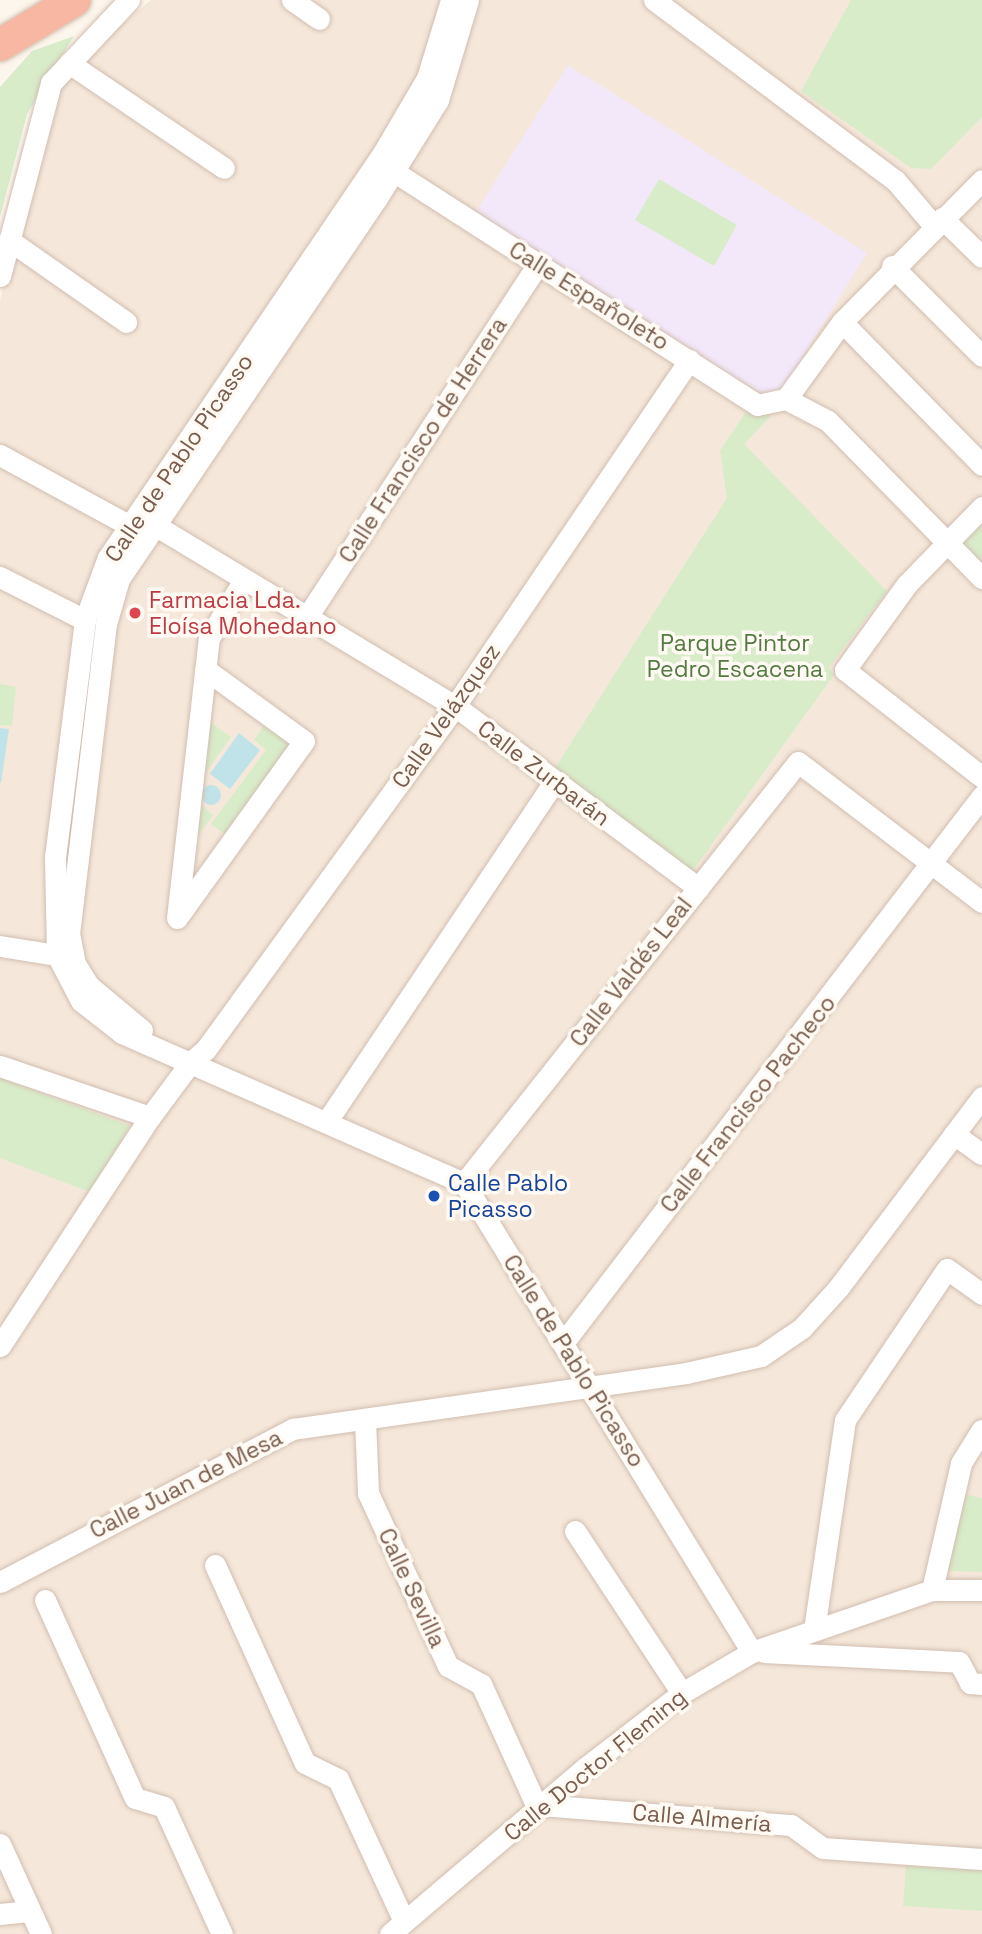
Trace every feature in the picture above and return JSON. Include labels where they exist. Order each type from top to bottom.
[{"type":"highway","points":[[0,46],[75,0]]},
{"type":"street","points":[[0,276],[51,83],[130,0]]},
{"type":"street","points":[[292,0],[319,19]]},
{"type":"street","name":"Calle de Pablo Picasso","points":[[450,0],[427,78],[383,153],[108,557],[85,620],[55,857],[57,955],[81,1001],[122,1032],[464,1183],[752,1652]]},
{"type":"street","name":"Calle de Pablo Picasso","points":[[190,1063],[89,986],[75,964],[69,934],[106,624],[119,579],[153,524],[393,171],[438,100],[468,0]]},
{"type":"street","points":[[654,0],[682,9],[895,180],[939,222],[982,257]]},
{"type":"street","points":[[69,63],[224,168]]},
{"type":"street","name":"Calle Españoleto","points":[[393,171],[757,405],[786,399]]},
{"type":"street","points":[[982,180],[892,266],[842,322],[786,399],[828,421],[982,578]]},
{"type":"street","points":[[9,240],[126,321]]},
{"type":"street","name":"Calle Francisco de Herrera","points":[[307,617],[538,264]]},
{"type":"street","points":[[892,266],[982,356]]},
{"type":"street","points":[[842,322],[982,465]]},
{"type":"street","name":"Calle Velázquez","points":[[0,1346],[150,1117],[190,1063],[206,1049],[455,706],[689,360]]},
{"type":"street","points":[[0,455],[130,526],[153,524]]},
{"type":"street","points":[[982,506],[907,584],[845,670],[982,777]]},
{"type":"street","name":"Calle Zurbarán","points":[[153,524],[455,706],[698,888]]},
{"type":"street","points":[[0,577],[85,620]]},
{"type":"street","points":[[205,669],[304,741],[177,918],[203,682],[209,638],[244,580]]},
{"type":"street","name":"Calle Valdés Leal","points":[[464,1183],[798,762],[933,866]]},
{"type":"street","points":[[327,1121],[555,782]]},
{"type":"street","name":"Calle Francisco Pacheco","points":[[563,1343],[933,866],[982,796]]},
{"type":"street","points":[[933,866],[982,902]]},
{"type":"street","points":[[0,946],[57,955]]},
{"type":"street","points":[[0,1066],[150,1117]]},
{"type":"street","name":"Calle Juan de Mesa","points":[[0,1582],[293,1429],[686,1373],[761,1356],[802,1328],[839,1287],[982,1097]]},
{"type":"street","points":[[954,1134],[982,1154]]},
{"type":"street","points":[[814,1630],[845,1420],[947,1269],[982,1294]]},
{"type":"street","name":"Calle Sevilla","points":[[365,1420],[368,1493],[448,1666],[481,1684],[539,1807]]},
{"type":"street","points":[[932,1590],[961,1463],[982,1430]]},
{"type":"street","points":[[575,1531],[682,1693]]},
{"type":"street","points":[[215,1564],[305,1763],[338,1779],[397,1926]]},
{"type":"street","name":"Calle Doctor Fleming","points":[[397,1926],[539,1807],[682,1693],[752,1652],[932,1590],[982,1590]]},
{"type":"street","points":[[45,1600],[135,1798],[163,1807],[222,1934]]},
{"type":"street","points":[[752,1652],[959,1662],[970,1683],[982,1684]]},
{"type":"street","name":"Calle Almería","points":[[539,1807],[791,1825],[823,1849],[982,1859]]},
{"type":"street","points":[[0,1844],[16,1912],[26,1934]]},
{"type":"street","points":[[16,1912],[41,1934]]},
{"type":"shaded area","points":[[151,0],[982,0],[982,1934],[0,1934],[0,300],[48,88]]},
{"type":"shaded area","points":[[568,65],[867,253],[782,390],[768,396],[760,393],[476,212]]},
{"type":"green space","points":[[851,0],[982,0],[982,117],[931,169],[911,168],[801,91]]},
{"type":"green space","points":[[74,36],[27,114],[0,217],[0,87],[32,51]]},
{"type":"green space","points":[[659,179],[737,225],[714,266],[635,220]]},
{"type":"green space","name":"Parque Pintor Pedro Escacena","points":[[748,409],[771,416],[744,444],[887,591],[829,667],[834,675],[691,873],[555,768],[727,498],[720,451]]},
{"type":"green space","points":[[982,517],[982,569],[956,543]]},
{"type":"green space","points":[[121,554],[123,557],[63,941],[65,854],[92,640],[100,605]]},
{"type":"green space","points":[[0,684],[16,687],[12,726],[0,725]]},
{"type":"green space","points":[[207,720],[231,737],[201,779]]},
{"type":"green space","points":[[266,722],[295,744],[226,835],[211,824],[266,750],[254,740]]},
{"type":"green space","points":[[198,803],[213,815],[194,841]]},
{"type":"green space","points":[[0,1078],[130,1126],[90,1192],[0,1158]]},
{"type":"green space","points":[[963,1494],[982,1498],[982,1572],[947,1571]]},
{"type":"green space","points":[[906,1866],[982,1870],[982,1911],[903,1906]]},
{"type":"water","points":[[0,728],[9,729],[1,783],[0,782]]},
{"type":"water","points":[[239,733],[260,750],[230,789],[210,774]]},
{"type":"water","points":[[211,785],[218,788],[221,795],[218,802],[211,805],[204,802],[201,795],[204,788]]},
{"type":"place","name":"Farmacia Lda. Eloísa Mohedano","points":[[135,613]]},
{"type":"place","name":"Calle Pablo Picasso","points":[[434,1196]]}]
